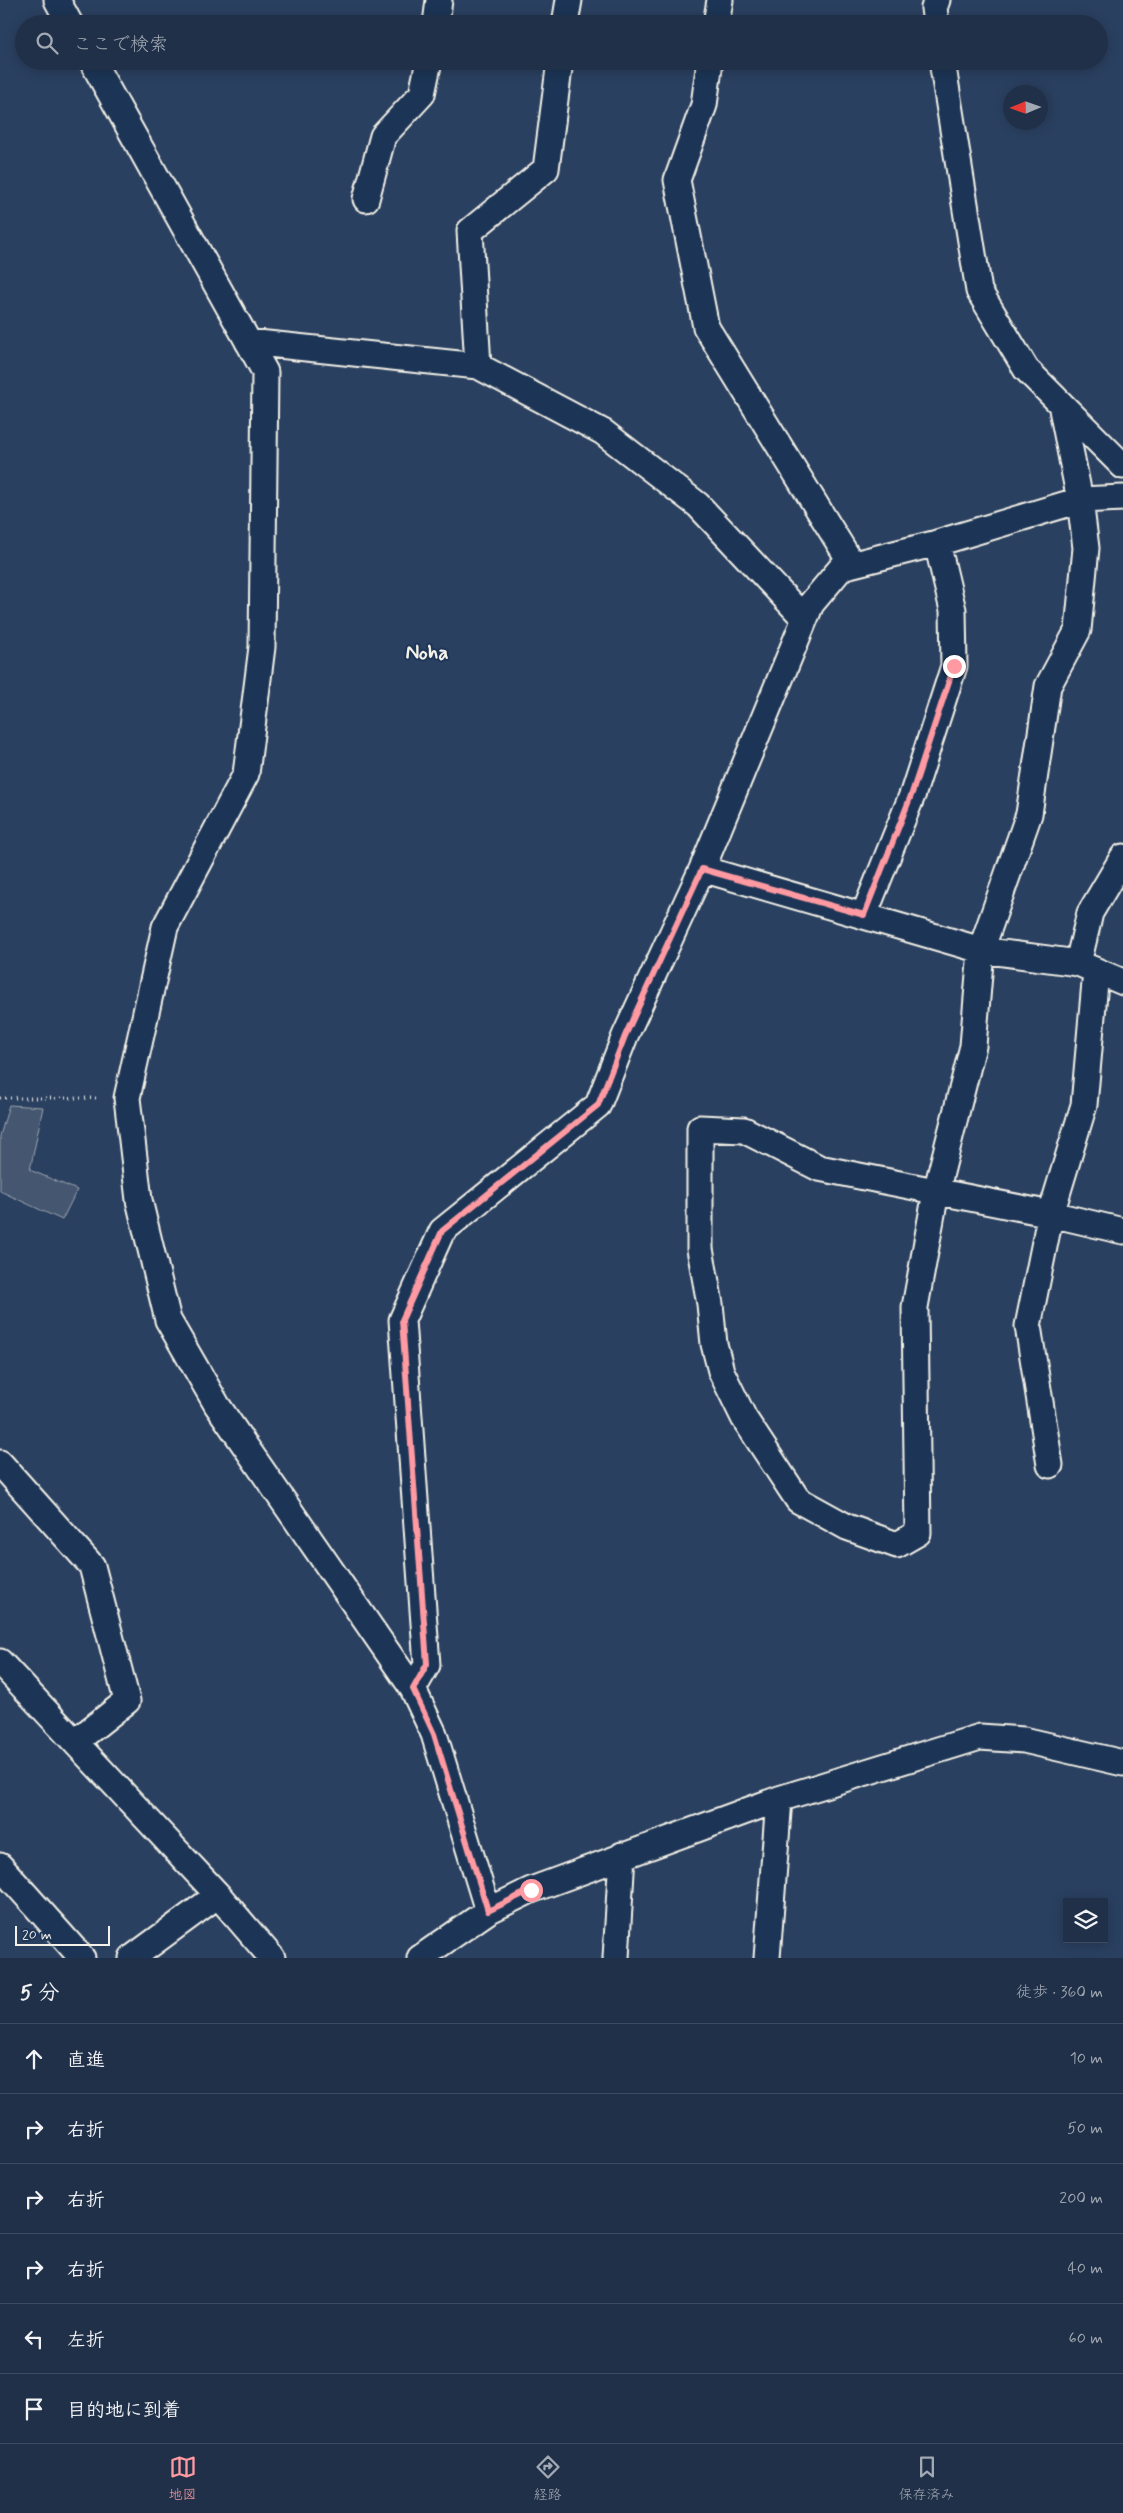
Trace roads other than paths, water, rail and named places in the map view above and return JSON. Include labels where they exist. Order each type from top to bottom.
[{"type":"street","points":[[57,0],[65,15]]},
{"type":"street","points":[[437,15],[439,0]]},
{"type":"street","points":[[567,15],[569,0]]},
{"type":"street","points":[[718,15],[720,0]]},
{"type":"street","points":[[935,15],[934,8],[937,0]]},
{"type":"street","points":[[97,70],[265,372],[262,647],[246,774],[165,927],[127,1098],[139,1200],[168,1320],[216,1405],[413,1689],[434,1734],[488,1911]]},
{"type":"street","points":[[366,199],[383,136],[422,94],[427,70]]},
{"type":"street","points":[[478,366],[470,231],[546,169],[559,70]]},
{"type":"street","points":[[709,70],[704,105],[678,180],[706,327],[852,564]]},
{"type":"street","points":[[943,70],[979,291],[1026,369],[1123,466]]},
{"type":"street","points":[[248,342],[478,366],[603,432],[698,505],[804,618]]},
{"type":"street","points":[[1061,404],[1080,500],[1086,548],[1078,630],[1048,686],[1029,814],[981,950],[973,1046],[936,1192],[915,1307],[918,1532],[897,1545],[847,1527],[798,1500],[744,1418],[721,1371],[714,1344],[710,1304],[700,1249],[700,1128],[744,1130],[819,1168],[936,1192],[1051,1214],[1123,1231]]},
{"type":"street","points":[[413,1689],[427,1664],[402,1320],[442,1231],[598,1105],[625,1036],[702,869],[811,604],[842,567],[937,544],[1080,500],[1123,498]]},
{"type":"street","points":[[864,915],[912,793],[954,666],[953,610],[937,544]]},
{"type":"street","points":[[1050,1465],[1028,1326],[1051,1214],[1084,1105],[1090,913],[1123,857]]},
{"type":"street","points":[[702,869],[981,950],[1087,967],[1123,982]]},
{"type":"street","points":[[0,1462],[92,1566],[127,1700],[75,1742]]},
{"type":"street","points":[[0,1662],[218,1895],[272,1958]]},
{"type":"street","points":[[420,1958],[488,1911],[531,1890],[778,1799],[980,1737],[1024,1740],[1123,1763]]},
{"type":"street","points":[[767,1958],[778,1799]]},
{"type":"street","points":[[616,1958],[622,1855]]},
{"type":"street","points":[[0,1866],[82,1958]]},
{"type":"street","points":[[132,1958],[218,1895]]},
{"type":"district","name":"Noha","points":[[427,653]]}]
